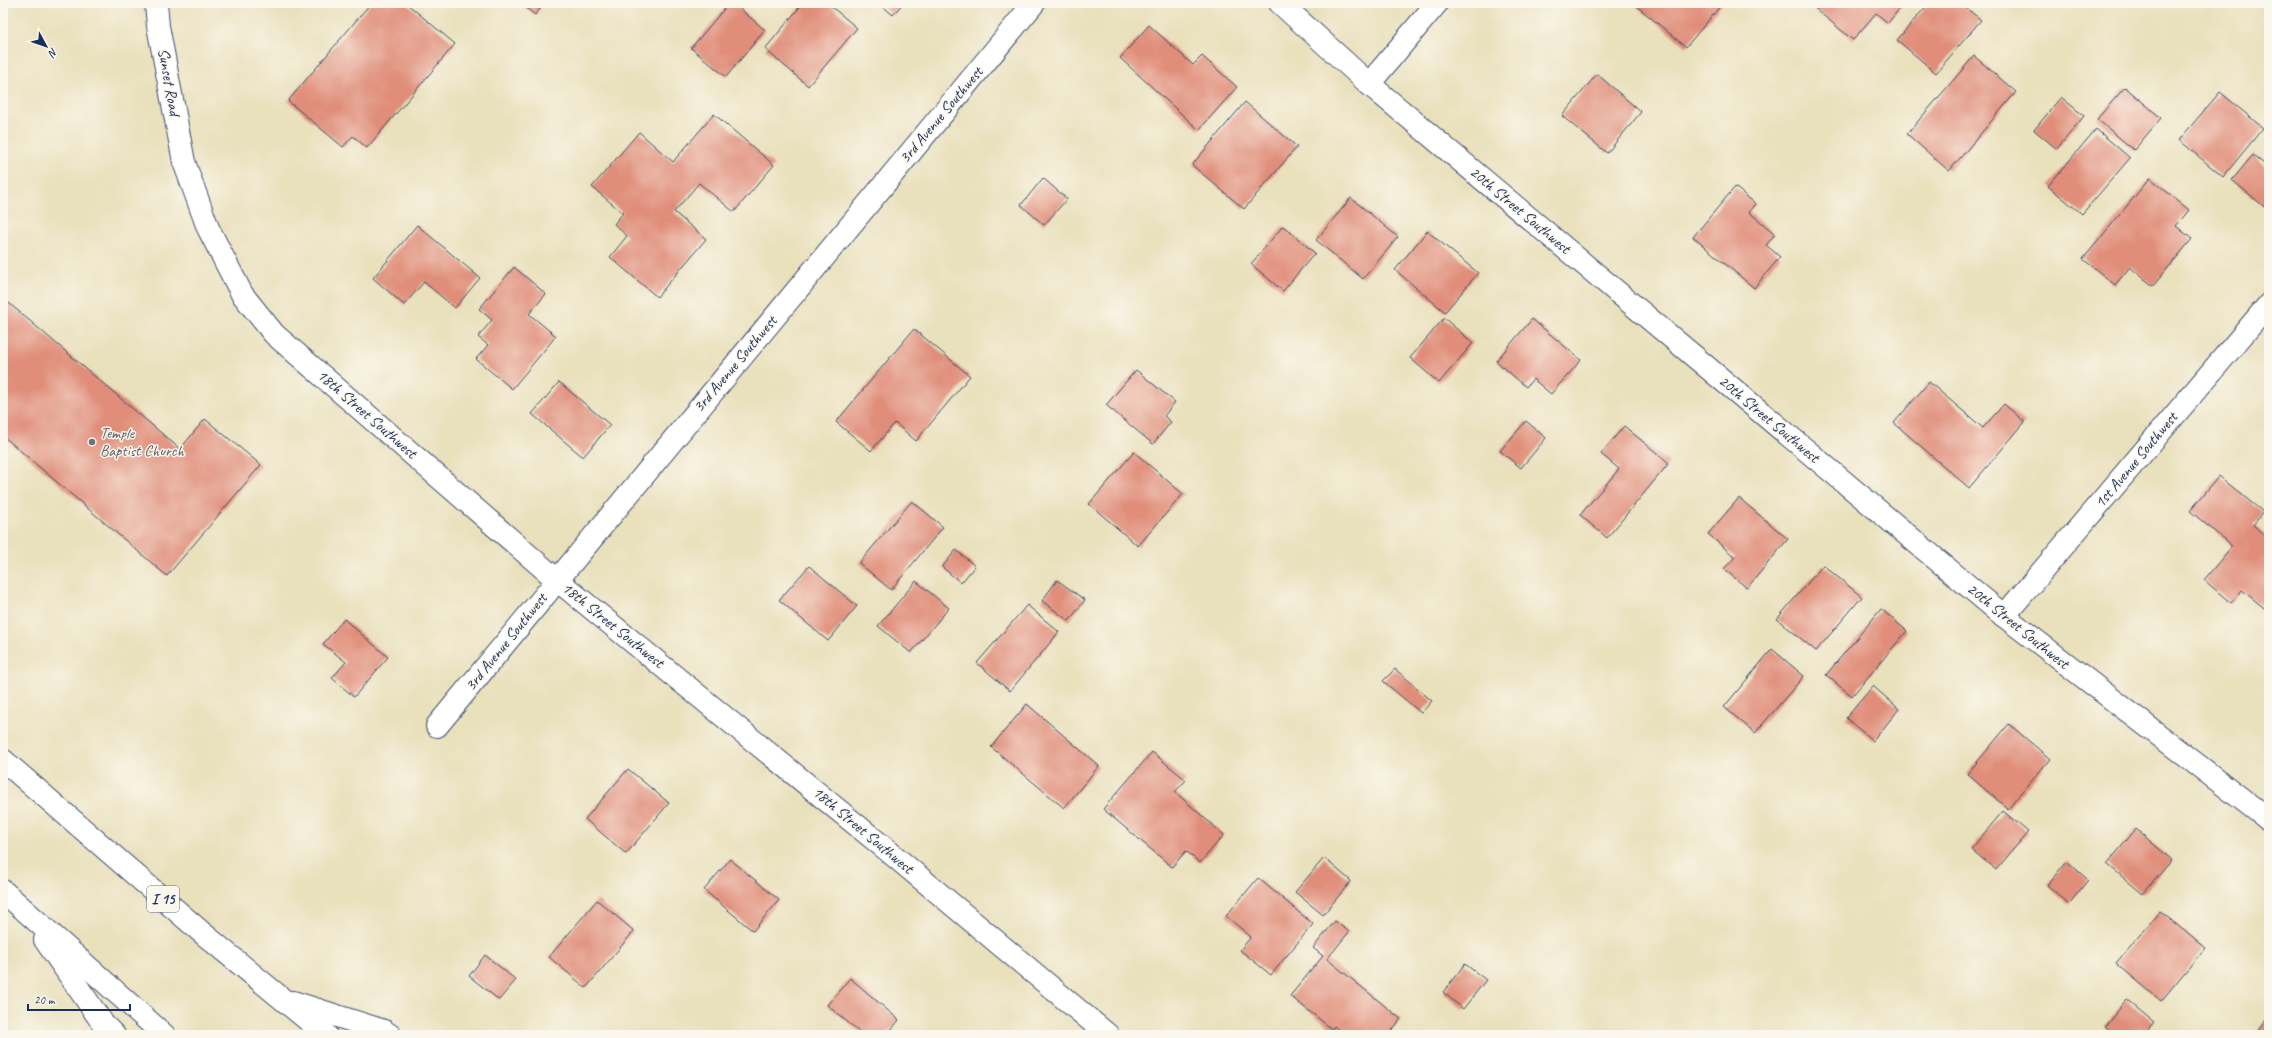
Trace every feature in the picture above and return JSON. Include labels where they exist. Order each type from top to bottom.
[{"type":"main road","name":"Sunset Road","points":[[156,3],[158,26],[184,162]]},
{"type":"main road","name":"3rd Avenue Southwest","points":[[437,726],[1034,3]]},
{"type":"main road","name":"20th Street Southwest","points":[[1280,3],[1369,84],[2004,616],[2269,820]]},
{"type":"main road","points":[[1369,84],[1437,3]]},
{"type":"main road","name":"18th Street Southwest","points":[[184,162],[208,228],[235,281],[242,294],[274,334],[557,580],[887,850],[1108,1035]]},
{"type":"main road","name":"1st Avenue Southwest","points":[[2004,616],[2269,304]]},
{"type":"main road","name":"I 15","points":[[3,760],[200,931],[326,1035]]},
{"type":"main road","points":[[3,891],[164,1035]]},
{"type":"main road","points":[[24,909],[104,1025],[114,1035]]},
{"type":"main road","points":[[281,998],[384,1031],[390,1035]]},
{"type":"building","points":[[371,3],[406,3],[455,44],[367,148],[353,136],[343,147],[288,101]]},
{"type":"building","points":[[520,3],[545,3],[535,15]]},
{"type":"building","points":[[729,3],[733,3],[765,30],[726,77],[691,48]]},
{"type":"building","points":[[803,3],[827,3],[857,28],[808,86],[765,49]]},
{"type":"building","points":[[879,3],[903,3],[893,15]]},
{"type":"building","points":[[1633,3],[1723,3],[1686,47]]},
{"type":"building","points":[[1815,3],[1904,3],[1888,23],[1876,13],[1853,40],[1812,6]]},
{"type":"building","points":[[1929,3],[1960,3],[1981,20],[1936,73],[1897,40]]},
{"type":"building","points":[[1149,25],[1193,65],[1202,56],[1237,87],[1199,130],[1120,58]]},
{"type":"building","points":[[1974,56],[2016,92],[1949,171],[1907,134]]},
{"type":"building","points":[[1597,74],[1641,112],[1607,153],[1562,116]]},
{"type":"building","points":[[2125,87],[2161,118],[2134,150],[2097,119]]},
{"type":"building","points":[[2220,92],[2263,128],[2223,177],[2179,140]]},
{"type":"building","points":[[2061,97],[2084,116],[2057,149],[2034,130]]},
{"type":"building","points":[[1245,102],[1297,147],[1244,209],[1192,165]]},
{"type":"building","points":[[714,114],[774,165],[734,212],[699,183],[674,212],[706,239],[657,297],[610,257],[627,236],[614,224],[623,213],[592,187],[639,132],[673,162]]},
{"type":"building","points":[[2096,129],[2130,158],[2082,214],[2048,186]]},
{"type":"building","points":[[2253,155],[2269,168],[2269,207],[2267,209],[2232,180]]},
{"type":"building","points":[[1043,178],[1067,199],[1044,225],[1021,205]]},
{"type":"building","points":[[2150,178],[2189,210],[2176,226],[2192,239],[2153,286],[2130,267],[2115,285],[2083,259]]},
{"type":"building","points":[[1735,187],[1756,204],[1749,212],[1775,234],[1766,245],[1780,257],[1754,288],[1693,237]]},
{"type":"building","points":[[1351,198],[1398,237],[1363,279],[1316,240]]},
{"type":"building","points":[[417,225],[480,278],[455,308],[424,282],[404,305],[373,278]]},
{"type":"building","points":[[1283,226],[1315,253],[1283,291],[1251,264]]},
{"type":"building","points":[[1427,231],[1478,273],[1445,312],[1395,270]]},
{"type":"building","points":[[514,267],[546,294],[529,314],[556,336],[512,389],[476,359],[488,345],[478,337],[492,320],[479,309]]},
{"type":"building","name":"Temple Baptist Church","points":[[3,298],[180,449],[205,419],[261,465],[167,576],[3,436]]},
{"type":"building","points":[[1444,318],[1473,343],[1439,383],[1410,358]]},
{"type":"building","points":[[1532,319],[1581,360],[1551,394],[1533,379],[1526,387],[1496,361]]},
{"type":"building","points":[[914,329],[970,376],[916,441],[895,423],[871,451],[836,422]]},
{"type":"building","points":[[1136,370],[1175,402],[1164,416],[1171,422],[1153,444],[1106,405]]},
{"type":"building","points":[[559,382],[610,425],[583,457],[532,414]]},
{"type":"building","points":[[1929,382],[1983,428],[2004,404],[2025,422],[1969,488],[1894,423]]},
{"type":"building","points":[[1526,421],[1546,438],[1521,468],[1500,451]]},
{"type":"building","points":[[1624,426],[1669,463],[1607,538],[1580,515],[1619,469],[1601,454]]},
{"type":"building","points":[[1134,452],[1183,494],[1138,546],[1089,504]]},
{"type":"building","points":[[2219,476],[2263,512],[2253,525],[2269,538],[2269,551],[2265,556],[2269,560],[2269,612],[2242,590],[2231,603],[2204,580],[2232,546],[2190,511]]},
{"type":"building","points":[[1739,498],[1788,539],[1747,588],[1724,569],[1735,557],[1708,534]]},
{"type":"building","points":[[912,501],[943,527],[891,590],[859,563]]},
{"type":"building","points":[[956,550],[975,566],[961,583],[942,567]]},
{"type":"building","points":[[1823,565],[1862,597],[1816,651],[1777,619]]},
{"type":"building","points":[[809,566],[857,606],[828,641],[779,600]]},
{"type":"building","points":[[1057,580],[1085,600],[1069,621],[1042,601]]},
{"type":"building","points":[[916,581],[949,608],[911,653],[878,626]]},
{"type":"building","points":[[1027,605],[1059,632],[1010,691],[977,663]]},
{"type":"building","points":[[1881,609],[1907,631],[1852,696],[1826,675]]},
{"type":"building","points":[[344,619],[388,657],[354,697],[332,678],[346,662],[323,644]]},
{"type":"building","points":[[1772,649],[1804,676],[1755,733],[1724,707]]},
{"type":"building","points":[[1395,669],[1432,701],[1421,713],[1383,681]]},
{"type":"building","points":[[1873,686],[1899,709],[1873,741],[1846,718]]},
{"type":"building","points":[[1027,704],[1099,766],[1064,808],[991,747]]},
{"type":"building","points":[[2009,724],[2050,759],[2008,809],[1967,774]]},
{"type":"building","points":[[1152,752],[1186,780],[1175,792],[1224,835],[1200,863],[1186,851],[1172,867],[1103,809]]},
{"type":"building","points":[[628,769],[669,803],[626,854],[585,819]]},
{"type":"building","points":[[2003,811],[2028,832],[1996,870],[1971,849]]},
{"type":"building","points":[[2136,829],[2172,860],[2143,894],[2107,864]]},
{"type":"building","points":[[1324,858],[1351,881],[1323,915],[1295,892]]},
{"type":"building","points":[[730,859],[779,900],[753,931],[704,890]]},
{"type":"building","points":[[2067,861],[2088,880],[2069,904],[2047,885]]},
{"type":"building","points":[[1258,878],[1313,924],[1271,975],[1240,950],[1251,937],[1226,916]]},
{"type":"building","points":[[597,900],[634,931],[586,988],[549,957]]},
{"type":"building","points":[[2160,911],[2205,948],[2161,1001],[2116,963]]},
{"type":"building","points":[[1335,921],[1349,932],[1327,959],[1401,1019],[1388,1035],[1345,1035],[1334,1026],[1332,1029],[1290,996],[1323,956],[1313,948]]},
{"type":"building","points":[[485,955],[516,980],[499,1000],[469,976]]},
{"type":"building","points":[[1465,964],[1486,980],[1463,1009],[1443,992]]},
{"type":"building","points":[[850,978],[899,1020],[887,1035],[863,1035],[827,1005]]},
{"type":"building","points":[[2127,1000],[2154,1022],[2143,1035],[2115,1035],[2105,1026]]},
{"type":"building","points":[[2269,1017],[2269,1035],[2267,1035],[2259,1029]]},
{"type":"place","name":"Temple Baptist Church","points":[[92,442]]}]
